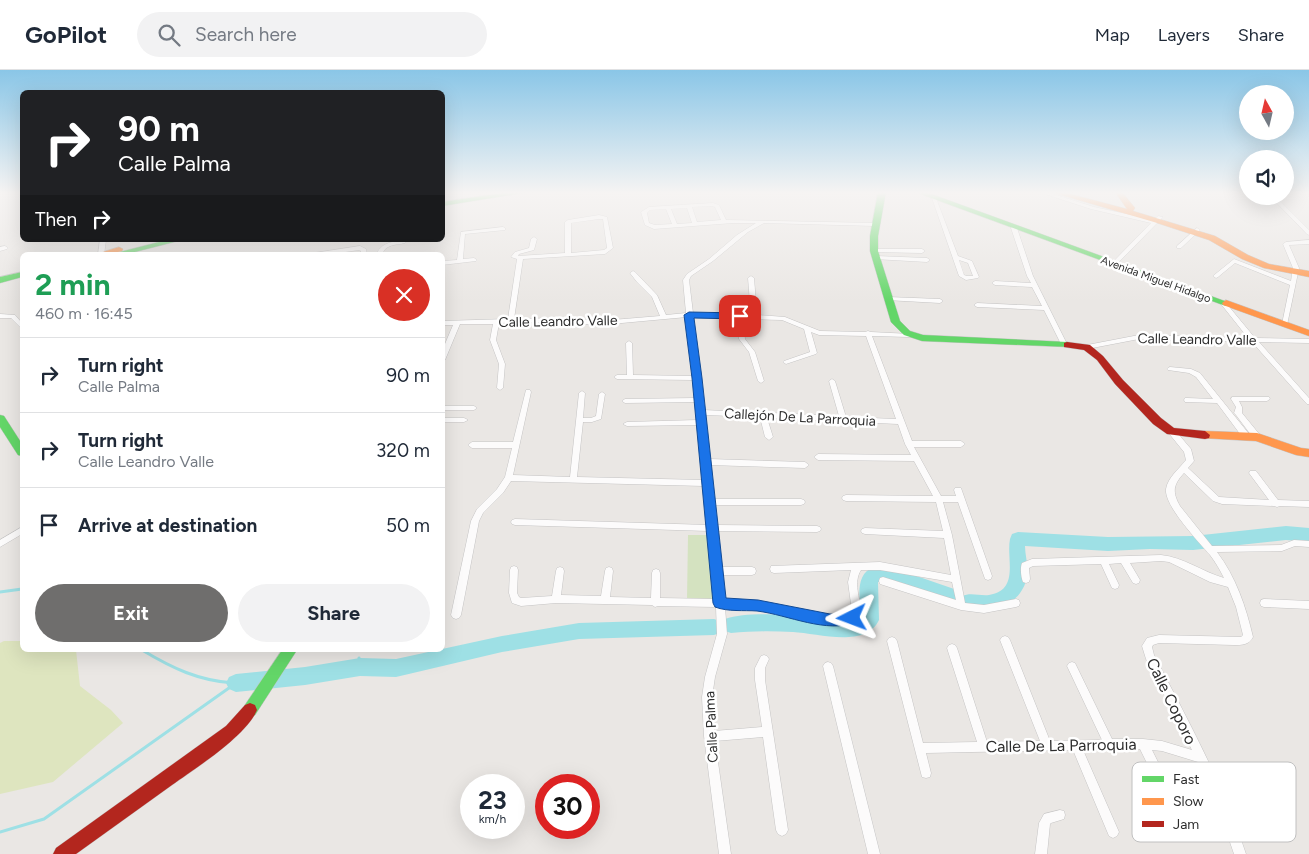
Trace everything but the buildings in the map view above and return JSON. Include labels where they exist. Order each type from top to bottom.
[{"type":"main road","points":[[875,229],[875,255],[888,300],[896,322],[909,335],[922,338],[1064,344],[1087,347],[1100,358],[1119,382],[1157,421],[1171,431],[1185,434],[1251,436],[1300,452],[1309,453]]},
{"type":"main road","name":"Avenida Miguel Hidalgo","points":[[1016,229],[1309,333]]},
{"type":"main road","points":[[1187,229],[1222,239],[1252,256],[1309,274]]},
{"type":"main road","points":[[114,252],[150,242]]},
{"type":"main road","points":[[118,252],[168,242]]},
{"type":"main road","points":[[1296,270],[1309,270]]},
{"type":"main road","points":[[0,282],[20,277]]},
{"type":"main road","points":[[0,419],[20,449]]},
{"type":"main road","points":[[62,854],[231,731],[259,698],[289,652]]},
{"type":"street","points":[[460,261],[463,233],[498,229]]},
{"type":"street","points":[[568,229],[568,255]]},
{"type":"street","points":[[534,239],[532,249],[515,254],[515,258],[605,252],[610,250],[607,229]]},
{"type":"street","name":"Calle Palma","points":[[725,854],[709,736],[707,697],[713,662],[722,634],[720,603],[706,483],[700,400],[689,315],[687,276],[716,257],[749,229]]},
{"type":"street","points":[[946,229],[955,257]]},
{"type":"street","points":[[1014,229],[1035,285],[1064,344]]},
{"type":"street","points":[[1114,264],[1149,229]]},
{"type":"street","points":[[1179,247],[1196,231]]},
{"type":"street","points":[[380,252],[383,246],[403,242]]},
{"type":"street","points":[[1285,324],[1296,270],[1286,244],[1309,242]]},
{"type":"street","points":[[340,252],[363,248],[364,252]]},
{"type":"street","points":[[875,255],[922,251]]},
{"type":"street","points":[[875,255],[927,260]]},
{"type":"street","points":[[511,320],[520,259]]},
{"type":"street","points":[[445,263],[474,260]]},
{"type":"street","points":[[1216,276],[1234,260],[1292,284]]},
{"type":"street","points":[[633,273],[639,282],[651,291],[657,299],[663,316]]},
{"type":"street","points":[[751,278],[754,317]]},
{"type":"street","points":[[995,283],[1035,285]]},
{"type":"street","points":[[888,300],[940,301]]},
{"type":"street","points":[[1224,304],[1309,402]]},
{"type":"street","points":[[978,305],[1046,308]]},
{"type":"street","points":[[0,316],[14,316],[20,324]]},
{"type":"street","name":"Calle Leandro Valle","points":[[445,323],[556,320],[600,323],[663,316],[740,316],[783,318],[807,329],[819,332],[909,335]]},
{"type":"street","points":[[740,316],[742,339],[752,352],[761,381]]},
{"type":"street","points":[[496,321],[493,340],[502,364],[500,388]]},
{"type":"street","points":[[446,342],[457,323]]},
{"type":"street","points":[[786,362],[814,353],[807,329]]},
{"type":"street","name":"Callejón De La Parroquia","points":[[868,333],[909,444],[938,500],[948,535],[961,606]]},
{"type":"street","name":"Calle Leandro Valle","points":[[1087,347],[1139,337],[1309,341]]},
{"type":"street","points":[[630,343],[630,377]]},
{"type":"street","points":[[1170,370],[1194,372],[1251,436]]},
{"type":"street","points":[[616,377],[697,378]]},
{"type":"street","points":[[832,381],[842,419]]},
{"type":"street","points":[[456,615],[476,516],[509,478],[528,392]]},
{"type":"street","points":[[573,480],[582,393]]},
{"type":"street","points":[[580,420],[600,418],[602,394]]},
{"type":"street","points":[[1251,436],[1238,413],[1239,407],[1234,399],[1267,398]]},
{"type":"street","points":[[625,401],[700,400]]},
{"type":"street","points":[[1188,400],[1218,401]]},
{"type":"street","points":[[445,408],[474,408]]},
{"type":"street","name":"Callejón De La Parroquia","points":[[701,412],[900,422]]},
{"type":"street","points":[[763,416],[770,437]]},
{"type":"street","points":[[445,420],[464,420]]},
{"type":"street","points":[[627,424],[702,422]]},
{"type":"street","points":[[1171,431],[1188,451],[1190,460],[1184,469],[1216,499],[1222,501],[1277,504],[1309,504]]},
{"type":"street","points":[[909,444],[961,444]]},
{"type":"street","points":[[472,446],[517,445]]},
{"type":"street","points":[[818,457],[915,458]]},
{"type":"street","points":[[705,462],[805,465]]},
{"type":"street","name":"Calle Coporo","points":[[1184,469],[1171,483],[1170,494],[1175,504],[1210,549],[1231,584],[1248,637],[1243,641],[1159,639],[1150,641],[1147,646],[1149,656],[1203,762]]},
{"type":"street","points":[[1254,473],[1277,504]]},
{"type":"street","points":[[509,478],[706,483]]},
{"type":"street","points":[[846,498],[938,500],[960,495],[988,576]]},
{"type":"street","points":[[709,502],[801,502]]},
{"type":"street","points":[[516,522],[817,529]]},
{"type":"street","points":[[0,544],[20,531]]},
{"type":"street","points":[[865,532],[948,535]]},
{"type":"street","points":[[1210,549],[1282,548],[1294,543],[1309,544]]},
{"type":"street","points":[[1026,579],[1025,569],[1028,563],[1165,558],[1213,579],[1231,584]]},
{"type":"street","points":[[1123,559],[1136,580]]},
{"type":"street","points":[[1102,560],[1114,585]]},
{"type":"street","points":[[514,570],[513,593],[515,600],[521,602],[556,599],[758,605],[843,621],[852,618],[858,612],[852,580],[854,571],[859,566]]},
{"type":"street","points":[[774,569],[880,566],[955,579]]},
{"type":"street","points":[[556,599],[560,571]]},
{"type":"street","points":[[605,600],[609,571]]},
{"type":"street","points":[[716,571],[752,571]]},
{"type":"street","points":[[655,603],[656,573]]},
{"type":"street","points":[[883,581],[961,606],[984,609],[1016,603]]},
{"type":"street","points":[[1264,603],[1309,605]]},
{"type":"street","points":[[1005,640],[1047,746]]},
{"type":"street","points":[[892,641],[926,773]]},
{"type":"street","points":[[952,648],[984,747]]},
{"type":"street","points":[[764,659],[760,680],[782,830]]},
{"type":"street","points":[[828,666],[874,854]]},
{"type":"street","points":[[1072,666],[1109,744]]},
{"type":"street","points":[[709,736],[767,732]]},
{"type":"street","points":[[1143,744],[1152,762]]},
{"type":"street","name":"Calle De La Parroquia","points":[[920,748],[1143,744],[1162,746],[1200,757]]},
{"type":"street","points":[[1076,745],[1113,832]]},
{"type":"street","points":[[1041,854],[1048,818],[1060,815]]},
{"type":"street","name":"Calle Coporo","points":[[1236,842],[1240,854]]},
{"type":"green space","points":[[688,535],[708,535],[716,601],[687,599]]},
{"type":"green space","points":[[4,641],[20,641],[20,652],[76,652],[80,686],[111,710],[123,723],[53,782],[0,794],[0,643]]},
{"type":"waterway","points":[[968,601],[975,603],[991,602],[999,600],[1011,592],[1019,573],[1018,539],[1108,544],[1150,542],[1193,543],[1286,533],[1309,535]]},
{"type":"waterway","points":[[731,625],[788,624],[834,630],[852,629],[861,626],[870,620],[868,582],[874,574],[902,578],[951,595]]},
{"type":"waterway","points":[[0,592],[20,589]]},
{"type":"waterway","points":[[236,683],[305,676],[360,667],[396,668],[502,644],[579,631],[714,627]]},
{"type":"waterway","points":[[146,652],[197,676],[209,680],[234,683]]},
{"type":"waterway","points":[[359,658],[360,667]]},
{"type":"waterway","points":[[0,832],[44,819],[236,683]]},
{"type":"traffic: fast","points":[[875,229],[874,251],[896,322],[907,333],[922,338],[1067,345]]},
{"type":"traffic: fast","points":[[1020,229],[1226,303]]},
{"type":"traffic: fast","points":[[125,252],[169,242]]},
{"type":"traffic: fast","points":[[0,280],[20,275]]},
{"type":"traffic: fast","points":[[0,419],[20,449]]},
{"type":"traffic: fast","points":[[250,710],[289,652]]},
{"type":"traffic: slow","points":[[1183,229],[1212,238],[1245,257],[1267,266],[1309,274]]},
{"type":"traffic: slow","points":[[108,252],[119,249]]},
{"type":"traffic: slow","points":[[1226,303],[1309,333]]},
{"type":"traffic: slow","points":[[1205,435],[1257,437],[1300,452],[1309,453]]},
{"type":"traffic: jam","points":[[1067,345],[1087,347],[1100,358],[1119,382],[1157,421],[1171,431],[1205,435]]},
{"type":"traffic: jam","points":[[62,854],[196,758],[231,731],[250,710]]},
{"type":"route","points":[[740,316],[689,315],[701,412],[706,483],[720,603],[758,605],[830,620],[843,621],[852,618]]}]
